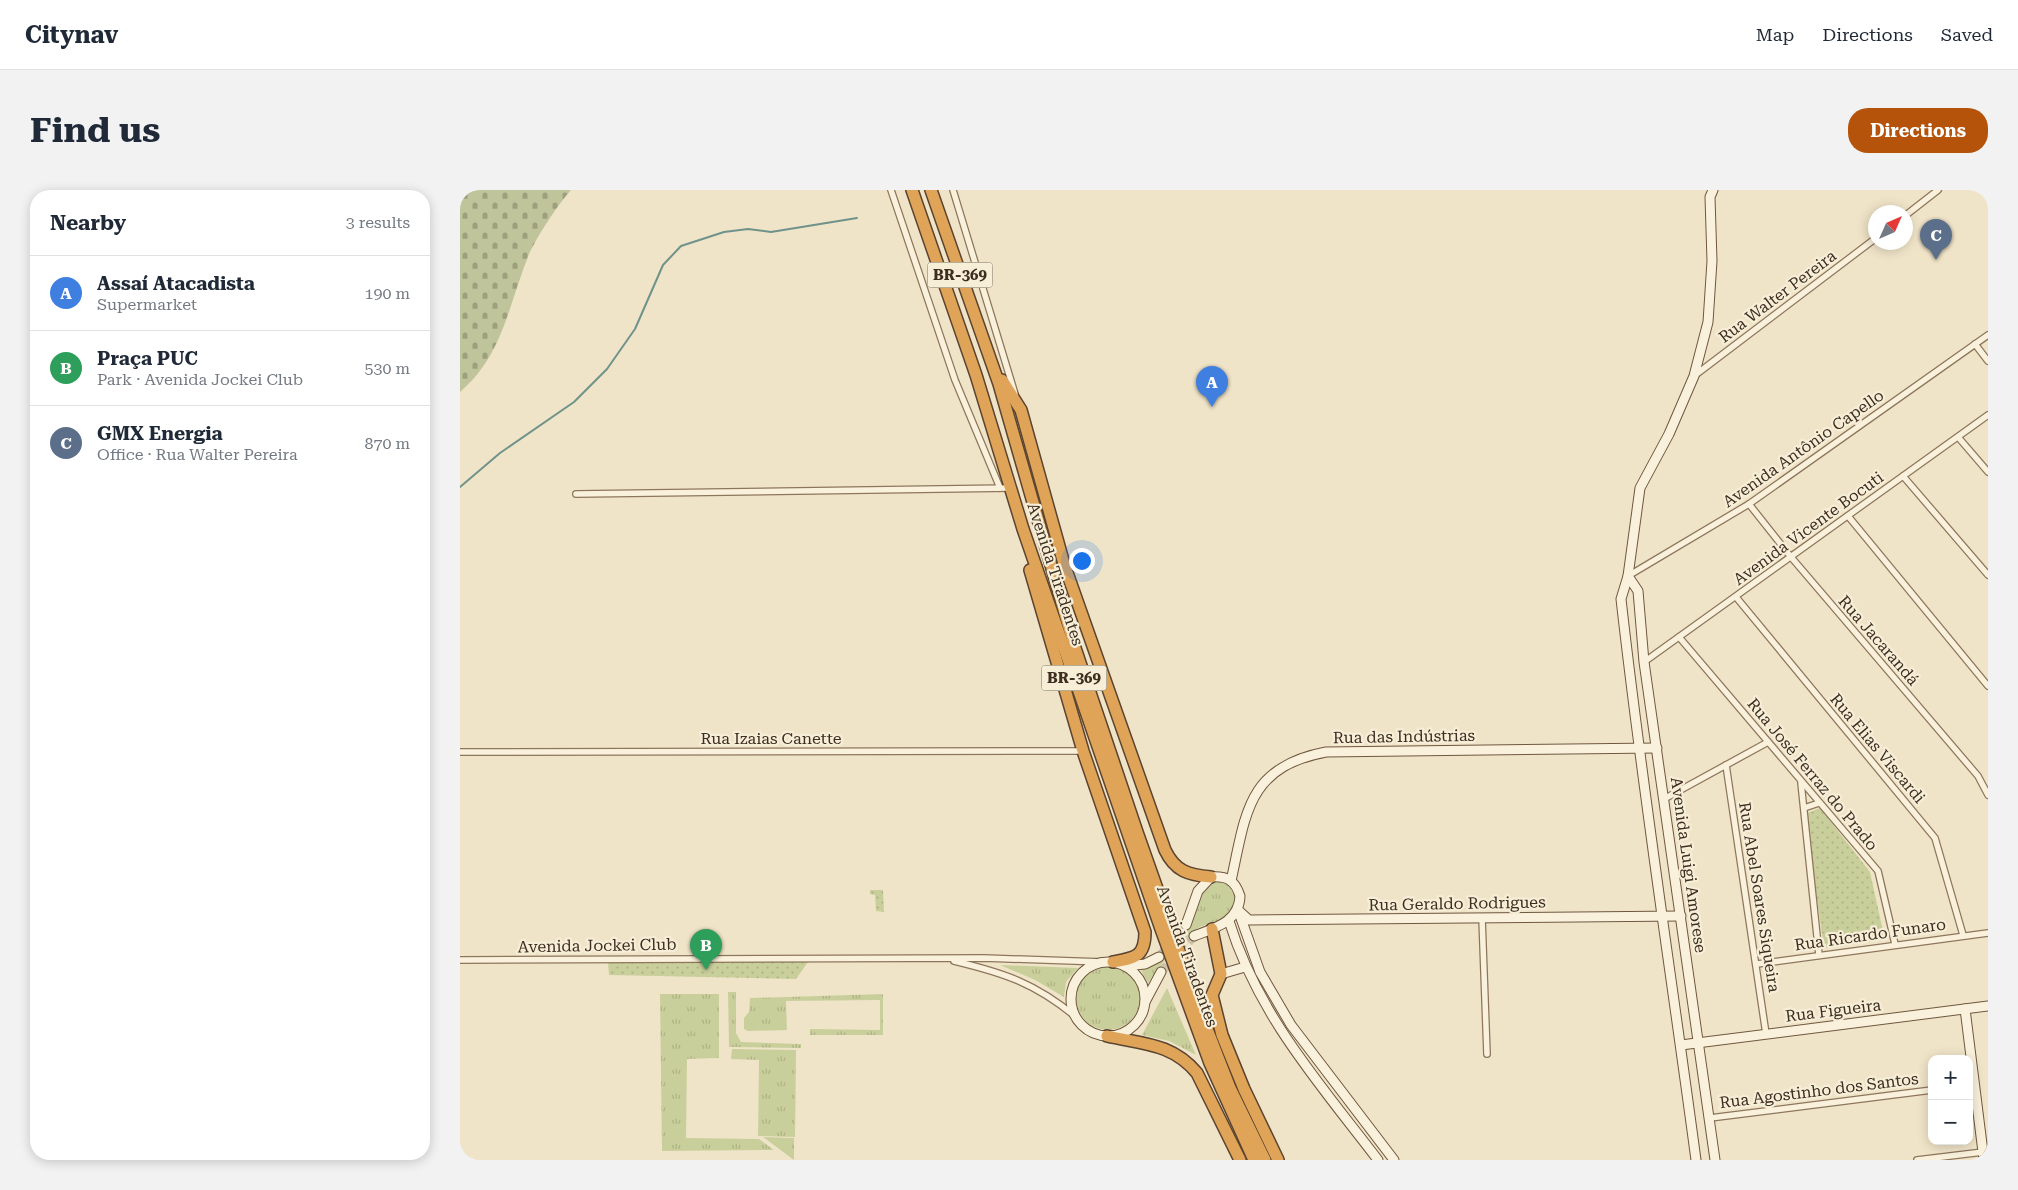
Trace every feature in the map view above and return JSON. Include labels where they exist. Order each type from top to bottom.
[{"type":"highway","name":"Avenida Tiradentes","points":[[912,190],[976,375],[1023,529],[1185,997],[1227,1103],[1254,1160]]},
{"type":"highway","name":"Avenida Tiradentes","points":[[931,190],[999,384],[1074,645],[1202,1016],[1230,1088],[1265,1160]]},
{"type":"highway","points":[[989,359],[1020,410],[1064,564],[1164,850],[1170,860],[1185,873],[1211,877]]},
{"type":"highway","points":[[1023,529],[1032,580],[1083,751],[1145,932],[1145,946],[1138,955],[1133,959],[1108,962]]},
{"type":"highway","points":[[1064,564],[1074,645]]},
{"type":"highway","points":[[1212,929],[1221,974],[1212,995],[1222,1035],[1244,1089],[1278,1160]]},
{"type":"highway","points":[[1106,1036],[1161,1047],[1180,1055],[1189,1062],[1197,1072],[1240,1160]]},
{"type":"street","points":[[891,190],[955,380],[1000,488]]},
{"type":"street","points":[[953,190],[1020,410]]},
{"type":"street","points":[[1913,210],[1938,190]]},
{"type":"street","name":"Avenida Luigi Amorese","points":[[1696,1160],[1663,916],[1637,748],[1620,599],[1628,576],[1640,488],[1669,434],[1694,376],[1708,322],[1712,261],[1712,194]]},
{"type":"street","name":"Rua Walter Pereira","points":[[1694,376],[1868,244]]},
{"type":"street","name":"Avenida Antônio Capello","points":[[1628,576],[1749,504],[1988,335]]},
{"type":"street","points":[[1975,344],[1988,361]]},
{"type":"street","name":"Avenida Vicente Bocuti","points":[[1644,662],[1988,416]]},
{"type":"street","points":[[1958,437],[1988,472]]},
{"type":"street","points":[[1903,476],[1988,575]]},
{"type":"street","points":[[576,494],[1012,488]]},
{"type":"street","name":"Rua Jacarandá","points":[[1749,504],[1790,557],[1978,776],[1988,795]]},
{"type":"street","points":[[1848,516],[1988,686]]},
{"type":"street","name":"Avenida Luigi Amorese","points":[[1628,576],[1638,592],[1644,662],[1715,1160]]},
{"type":"street","name":"Rua Elias Viscardi","points":[[1736,597],[1935,838],[1963,935]]},
{"type":"street","name":"Rua José Ferraz do Prado","points":[[1679,638],[1878,871],[1896,944]]},
{"type":"street","points":[[1664,799],[1768,742]]},
{"type":"street","name":"Rua das Indústrias","points":[[1231,881],[1252,798],[1262,784],[1274,773],[1301,757],[1326,752],[1657,748]]},
{"type":"street","name":"Rua Izaias Canette","points":[[460,752],[1083,751]]},
{"type":"street","name":"Rua Abel Soares Siqueira","points":[[1726,765],[1766,1034]]},
{"type":"street","points":[[1801,782],[1819,954]]},
{"type":"street","points":[[1804,808],[1819,803]]},
{"type":"street","points":[[1186,925],[1198,891],[1211,877],[1224,876],[1231,881],[1240,896],[1238,910],[1260,972],[1297,1033],[1394,1160]]},
{"type":"street","points":[[1194,936],[1229,922],[1238,910]]},
{"type":"street","name":"Rua Geraldo Rodrigues","points":[[1238,910],[1249,920],[1681,916]]},
{"type":"street","points":[[1482,918],[1487,1054]]},
{"type":"street","points":[[1229,922],[1245,967],[1283,1035],[1378,1160]]},
{"type":"street","name":"Rua Ricardo Funaro","points":[[1757,964],[1819,954],[1988,933]]},
{"type":"street","points":[[1159,957],[1145,964],[1125,966],[1108,962],[1090,967],[1075,982],[1071,1003],[1076,1017],[1089,1030],[1106,1036],[1120,1034],[1132,1027],[1141,1016],[1145,1003],[1161,972]]},
{"type":"street","name":"Avenida Jockei Club","points":[[460,960],[945,959],[1108,962]]},
{"type":"street","name":"Avenida Jockei Club","points":[[945,959],[996,972],[1023,982],[1052,997],[1076,1017]]},
{"type":"street","points":[[1125,966],[1141,981],[1145,1003]]},
{"type":"street","points":[[1221,974],[1245,967]]},
{"type":"street","name":"Rua Figueira","points":[[1681,1045],[1988,1006]]},
{"type":"street","points":[[1964,1009],[1969,1055]]},
{"type":"street","points":[[1283,1035],[1297,1033]]},
{"type":"street","name":"Rua Agostinho dos Santos","points":[[1710,1118],[1928,1091]]},
{"type":"street","points":[[1919,1160],[1983,1156],[1973,1091]]},
{"type":"green space","points":[[460,190],[571,190],[548,221],[529,254],[503,328],[486,362],[460,392]]},
{"type":"green space","points":[[1820,808],[1870,872],[1885,940],[1824,948],[1805,814]]},
{"type":"green space","points":[[1218,882],[1227,884],[1235,896],[1230,913],[1219,920],[1197,928],[1191,933],[1168,956],[1148,983],[1140,968],[1159,961],[1192,924],[1204,890],[1210,884]]},
{"type":"green space","points":[[870,890],[883,890],[884,912],[876,911],[875,895],[870,894]]},
{"type":"green space","points":[[608,960],[808,962],[796,979],[609,975]]},
{"type":"green space","points":[[1000,965],[1078,968],[1066,982],[1064,997],[1035,980]]},
{"type":"green space","points":[[1108,966],[1126,972],[1134,980],[1140,998],[1134,1016],[1126,1024],[1108,1030],[1090,1024],[1082,1016],[1076,998],[1082,980],[1090,972]]},
{"type":"green space","points":[[1167,988],[1196,1055],[1169,1041],[1142,1035]]},
{"type":"green space","points":[[728,992],[736,992],[736,1033],[741,1042],[801,1044],[801,1048],[729,1047]]},
{"type":"green space","points":[[660,994],[719,994],[719,1058],[687,1059],[686,1138],[759,1139],[774,1150],[662,1151]]},
{"type":"green space","points":[[883,994],[883,1035],[810,1035],[810,1029],[880,1030],[880,1000],[786,1001],[787,1030],[748,1031],[744,1029],[744,1018],[749,1012],[750,998]]},
{"type":"green space","points":[[732,1049],[796,1050],[795,1137],[758,1136],[759,1060],[731,1059]]},
{"type":"green space","points":[[763,1137],[794,1138],[794,1160]]},
{"type":"waterway","points":[[460,487],[500,453],[574,402],[607,369],[635,329],[663,265],[681,246],[724,232],[748,229],[771,232],[857,218]]},
{"type":"tunnel","points":[[1159,957],[1186,925]]},
{"type":"tunnel","points":[[1161,972],[1194,936]]},
{"type":"place","name":"GMX Energia","points":[[1936,260]]},
{"type":"place","name":"Assaí Atacadista","points":[[1212,407]]},
{"type":"place","name":"Praça PUC","points":[[706,970]]}]
